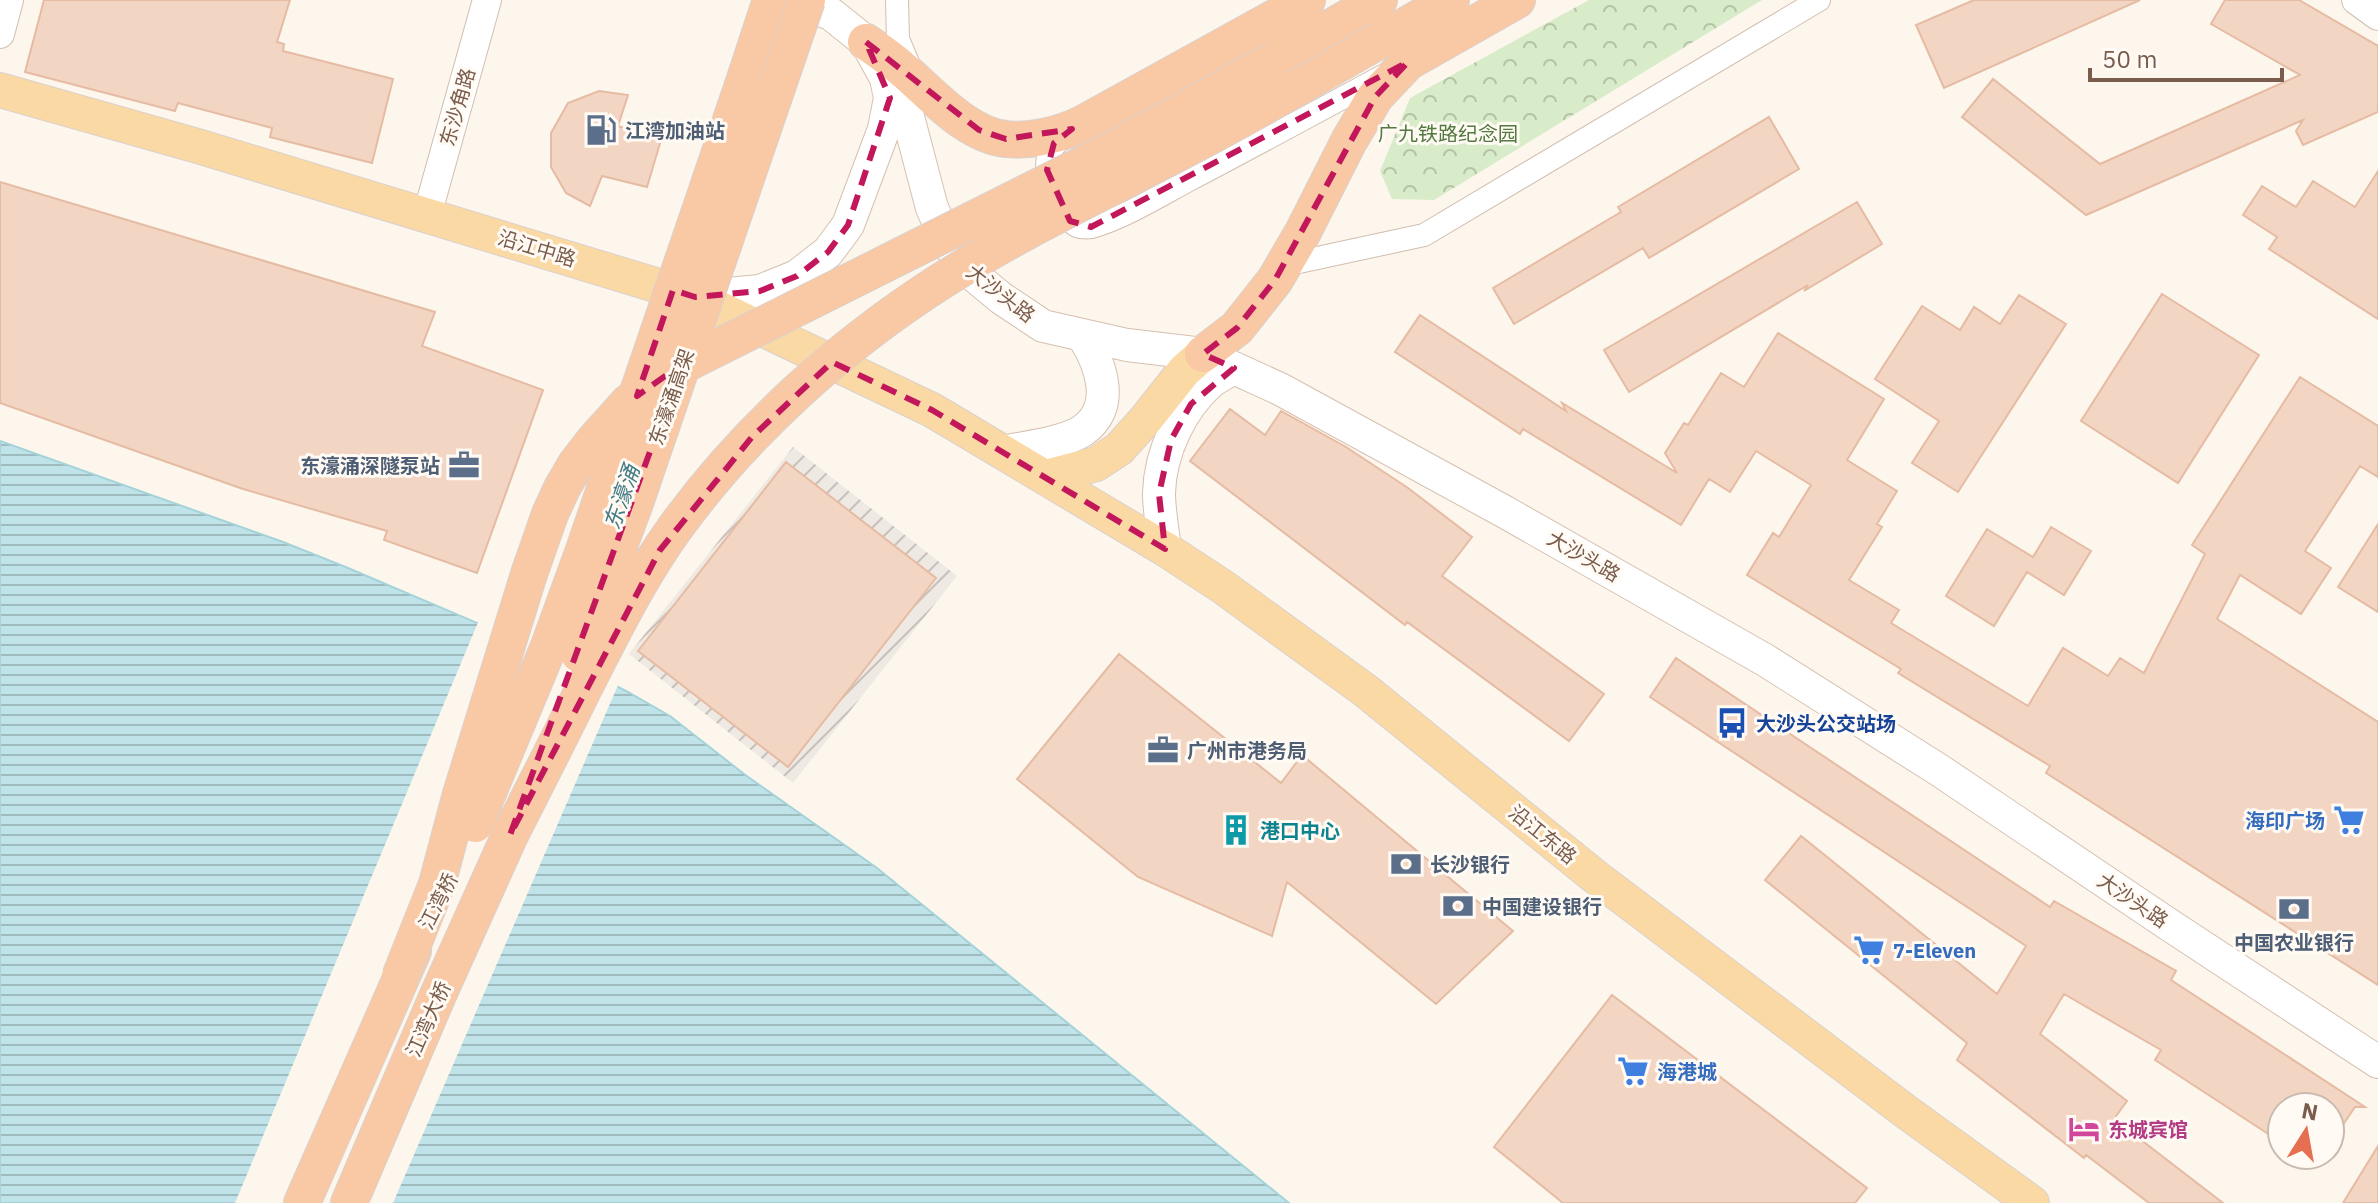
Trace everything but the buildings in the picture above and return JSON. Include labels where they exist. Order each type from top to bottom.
[{"type":"highway","name":"江湾桥","points":[[400,977],[475,824],[549,646],[774,0]]},
{"type":"highway","name":"东濠涌高架","points":[[510,835],[635,503],[807,0]]},
{"type":"highway","points":[[866,42],[952,113],[979,130],[1006,139],[1034,137],[1072,129],[1307,0]]},
{"type":"highway","points":[[400,977],[437,884],[470,764],[550,514],[576,464],[628,403],[695,359],[1108,152],[1379,0]]},
{"type":"highway","points":[[1219,361],[1237,328],[1285,265],[1375,97],[1395,50],[1451,0]]},
{"type":"highway","points":[[510,835],[615,626],[660,550],[676,526],[752,437],[816,375],[880,323],[970,264],[1044,222],[1204,140],[1395,50],[1517,0]]},
{"type":"highway","name":"江湾大桥","points":[[349,1203],[510,835]]},
{"type":"highway","name":"江湾大桥","points":[[302,1203],[400,977]]},
{"type":"main road","points":[[695,297],[760,291],[797,276],[828,252],[848,225],[884,129],[890,98],[886,78],[866,42],[831,14],[798,2],[774,0]]},
{"type":"main road","name":"大沙头路","points":[[866,42],[890,72],[902,94],[932,208],[950,247],[972,274],[1001,298],[1043,326],[1219,361],[1280,389],[1505,512],[1765,660],[1939,770],[2378,1062]]},
{"type":"main road","name":"沿江中路","points":[[0,90],[216,151],[695,297],[932,410],[1046,477]]},
{"type":"main road","points":[[1003,452],[1080,432],[1094,420],[1103,402],[1102,378],[1095,355],[1083,336]]},
{"type":"main road","points":[[1046,477],[1096,464],[1119,449],[1184,371],[1219,361]]},
{"type":"main road","points":[[1165,549],[1159,494],[1161,466],[1171,440],[1191,404],[1212,381],[1219,361]]},
{"type":"main road","name":"沿江东路","points":[[1046,477],[1223,587],[1366,691],[1593,875],[2032,1203]]},
{"type":"street","points":[[0,34],[9,0]]},
{"type":"street","name":"东沙角路","points":[[427,215],[487,0]]},
{"type":"street","points":[[897,0],[898,39],[917,82]]},
{"type":"street","points":[[1285,265],[1424,235],[1819,0]]},
{"type":"street","points":[[2356,0],[2378,16]]},
{"type":"street","points":[[1072,129],[1054,143],[1047,156],[1047,170],[1053,190],[1070,221],[1078,227],[1091,227],[1227,160],[1395,50]]},
{"type":"highlighted area","points":[[866,42],[979,130],[1006,139],[1072,129],[1054,143],[1047,170],[1070,221],[1091,227],[1408,62],[1375,97],[1275,280],[1237,328],[1203,354],[1234,368],[1191,404],[1171,440],[1159,494],[1165,549],[932,410],[832,362],[752,437],[660,550],[510,835],[682,364],[637,396],[673,290],[695,297],[760,291],[797,276],[828,252],[848,225],[890,98]]},
{"type":"shaded area","points":[[793,447],[957,576],[793,783],[629,654]]},
{"type":"green space","name":"广九铁路纪念园","points":[[1589,0],[1762,0],[1434,200],[1392,199],[1380,171],[1410,98]]},
{"type":"water","points":[[0,441],[348,568],[564,660],[670,716],[744,774],[877,868],[1289,1203],[0,1203]]},
{"type":"pier","points":[[479,620],[566,656],[619,683],[393,1203],[235,1203]]},
{"type":"place","name":"江湾加油站","points":[[601,130]]},
{"type":"place","name":"东濠涌深隧泵站","points":[[464,465]]},
{"type":"place","name":"大沙头公交站场","points":[[1732,723]]},
{"type":"place","name":"广州市港务局","points":[[1163,750]]},
{"type":"place","name":"海印广场","points":[[2349,820]]},
{"type":"place","name":"港口中心","points":[[1236,830]]},
{"type":"place","name":"长沙银行","points":[[1406,864]]},
{"type":"place","name":"中国建设银行","points":[[1458,906]]},
{"type":"place","name":"中国农业银行","points":[[2294,909]]},
{"type":"place","name":"7-Eleven","points":[[1869,950]]},
{"type":"place","name":"海港城","points":[[1633,1071]]},
{"type":"place","name":"东城宾馆","points":[[2084,1129]]},
{"type":"water label","name":"东濠涌","points":[[621,497]]}]
